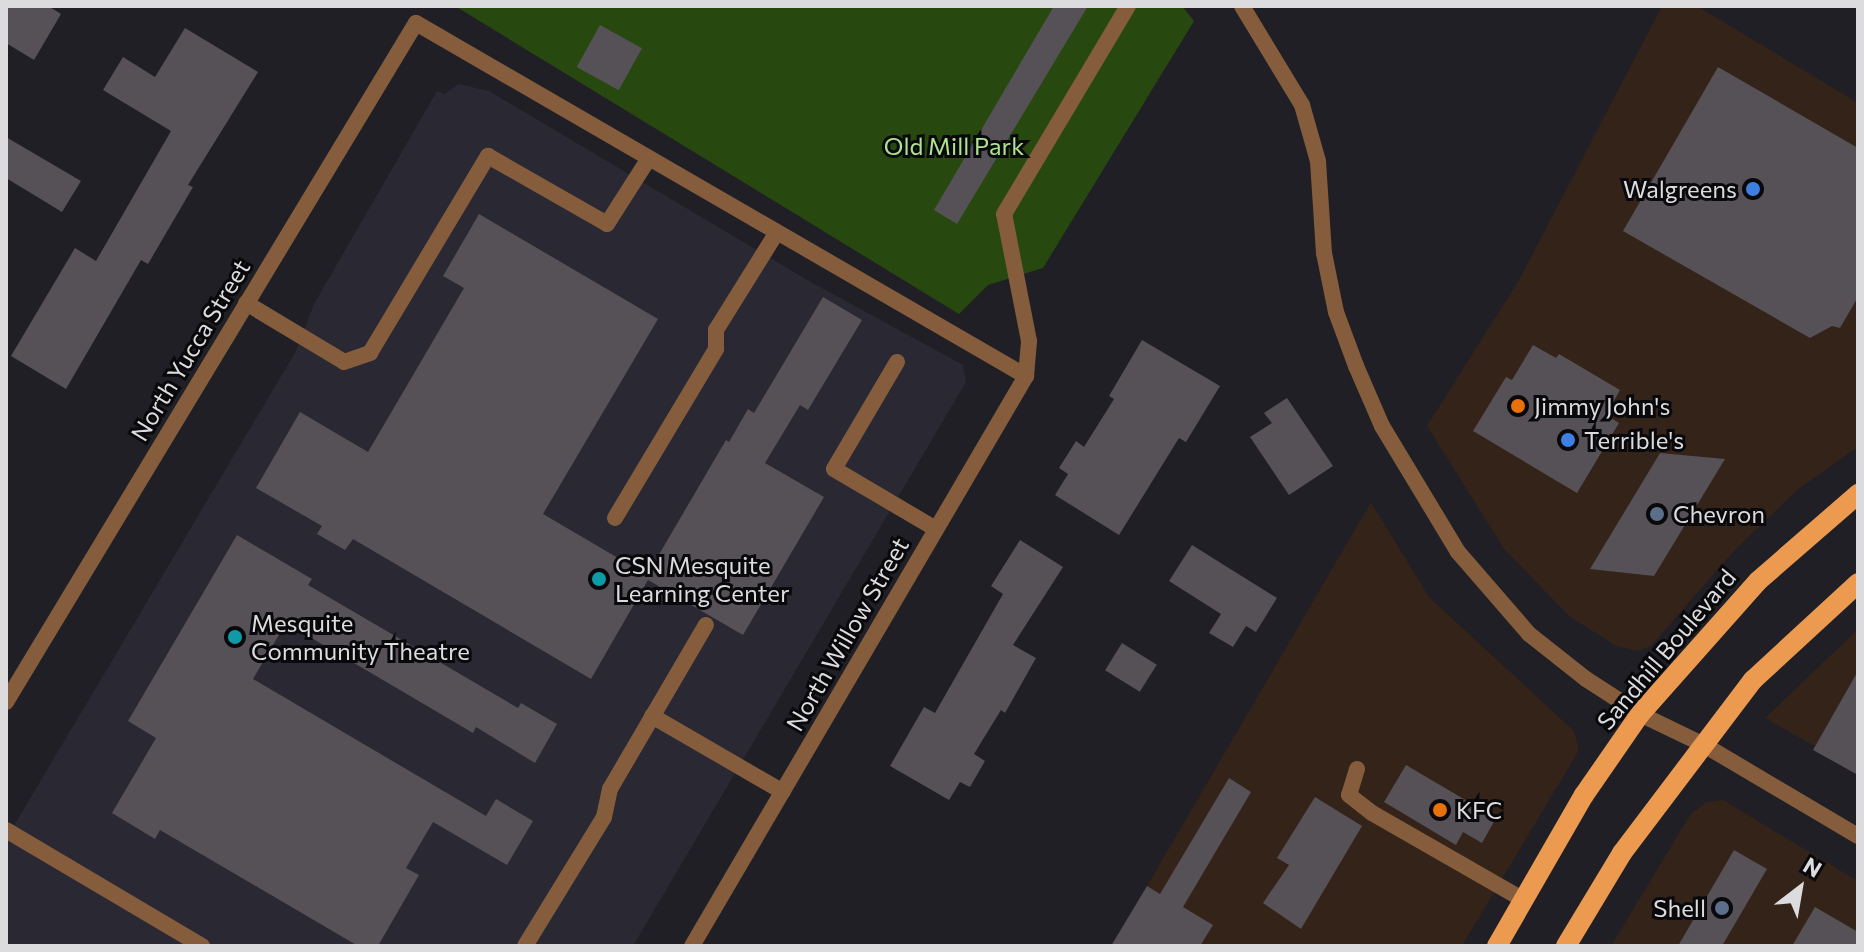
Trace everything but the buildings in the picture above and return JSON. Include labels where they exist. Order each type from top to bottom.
[{"type":"main road","name":"Sandhill Boulevard","points":[[1497,946],[1584,795],[1640,714],[1758,581],[1858,494]]},
{"type":"main road","points":[[1566,946],[1622,853],[1753,680],[1858,583]]},
{"type":"street","name":"North Willow Street","points":[[692,946],[1026,376],[1029,341],[1004,214],[1128,6]]},
{"type":"street","points":[[1242,6],[1302,105],[1318,161],[1324,253],[1336,312],[1382,426],[1458,552],[1529,634],[1586,679],[1640,714],[1704,745],[1858,836]]},
{"type":"street","name":"North Yucca Street","points":[[6,702],[416,23],[649,158]]},
{"type":"street","points":[[246,303],[344,362],[370,353],[488,156],[607,224],[649,158],[1026,376]]},
{"type":"street","points":[[615,518],[716,349],[716,330],[777,232]]},
{"type":"street","points":[[897,362],[834,469],[936,529]]},
{"type":"street","points":[[525,946],[604,817],[610,789],[706,625]]},
{"type":"street","points":[[652,716],[783,792]]},
{"type":"street","points":[[1357,769],[1349,795],[1372,813],[1524,900]]},
{"type":"street","points":[[6,830],[202,946]]},
{"type":"shaded area","points":[[1662,6],[1697,6],[1858,103],[1858,447],[1797,490],[1733,552],[1651,646],[1638,651],[1616,646],[1569,616],[1504,549],[1427,426],[1519,280]]},
{"type":"shaded area","points":[[459,84],[489,91],[809,281],[963,365],[966,382],[633,946],[6,946],[6,839],[296,351],[314,304],[437,91],[444,94]]},
{"type":"shaded area","points":[[1371,502],[1429,597],[1574,731],[1579,750],[1462,946],[1112,946]]},
{"type":"shaded area","points":[[1858,629],[1858,771],[1765,718]]},
{"type":"shaded area","points":[[1723,800],[1858,881],[1858,946],[1611,946],[1690,815],[1706,802]]},
{"type":"green space","name":"Old Mill Park","points":[[455,6],[1182,6],[1194,21],[1043,268],[988,285],[959,314]]},
{"type":"place","name":"Walgreens","points":[[1753,189]]},
{"type":"place","name":"Jimmy John's","points":[[1518,406]]},
{"type":"place","name":"Terrible's","points":[[1568,440]]},
{"type":"place","name":"Chevron","points":[[1657,514]]},
{"type":"place","name":"CSN Mesquite Learning Center","points":[[599,579]]},
{"type":"place","name":"Mesquite Community Theatre","points":[[235,637]]},
{"type":"place","name":"KFC","points":[[1440,810]]},
{"type":"place","name":"Shell","points":[[1722,908]]}]
